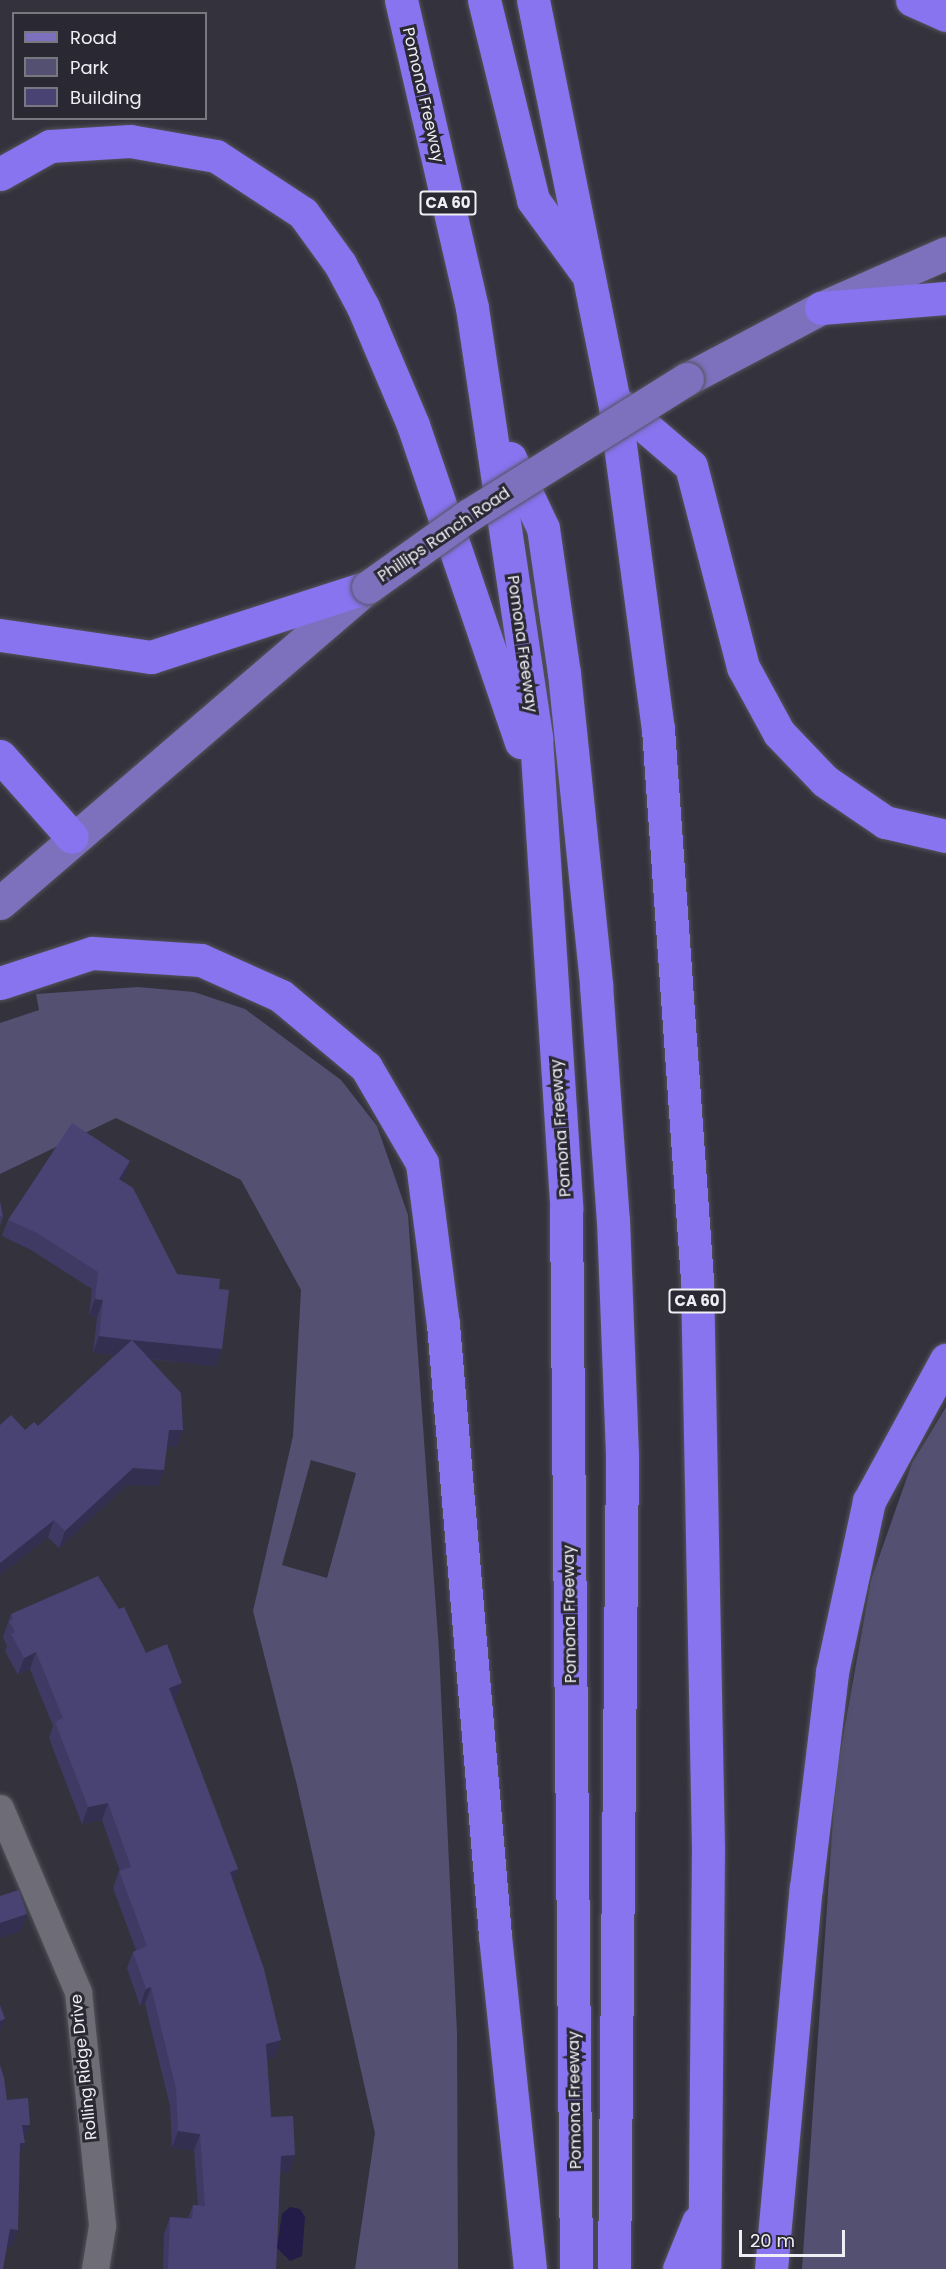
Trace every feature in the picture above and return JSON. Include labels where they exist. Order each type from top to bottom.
[{"type":"highway","name":"Pomona Freeway","points":[[401,0],[472,308],[536,738],[566,1208],[576,2269]]},
{"type":"highway","points":[[484,0],[533,200],[591,280]]},
{"type":"highway","name":"CA 60","points":[[533,0],[614,400],[658,729],[697,1280],[708,1846],[704,2269]]},
{"type":"highway","points":[[912,0],[946,15]]},
{"type":"highway","points":[[0,174],[50,146],[130,141],[216,156],[303,213],[340,264],[363,308],[413,425],[540,797]]},
{"type":"highway","points":[[821,308],[946,298]]},
{"type":"highway","points":[[614,400],[691,465],[743,667],[779,733],[825,781],[885,822],[946,836]]},
{"type":"highway","points":[[487,407],[543,528],[564,673],[596,985],[613,1220],[622,1455],[614,2269]]},
{"type":"highway","points":[[0,635],[151,657],[368,586]]},
{"type":"highway","points":[[0,756],[72,837]]},
{"type":"highway","points":[[0,983],[92,953],[201,960],[280,996],[366,1067],[422,1163],[443,1324],[495,1936],[530,2269]]},
{"type":"highway","points":[[771,2269],[806,1888],[832,1672],[869,1501],[946,1360]]},
{"type":"highway","points":[[679,2269],[705,2207]]},
{"type":"main road","name":"Phillips Ranch Road","points":[[0,903],[72,837],[368,586],[469,515],[766,334],[946,253]]},
{"type":"street","name":"Rolling Ridge Drive","points":[[0,1808],[78,1992],[102,2226],[95,2269]]},
{"type":"green space","points":[[138,987],[194,992],[245,1009],[341,1080],[377,1126],[408,1215],[439,1651],[457,2033],[458,2269],[355,2269],[375,2133],[296,1781],[253,1611],[293,1436],[301,1290],[241,1180],[116,1118],[0,1174],[0,1023],[39,1010],[36,994]],"holes":[[[311,1460],[356,1473],[327,1578],[282,1565]]]},
{"type":"green space","points":[[946,1407],[946,2269],[802,2269],[836,1776],[871,1580],[912,1463]]},
{"type":"shaded area","points":[[290,2207],[300,2209],[305,2217],[302,2256],[290,2261],[277,2248],[282,2214]]},
{"type":"building","points":[[72,1123],[130,1161],[119,1179],[133,1188],[177,1274],[220,1279],[219,1289],[229,1290],[222,1349],[99,1336],[103,1300],[95,1299],[98,1272],[37,1233],[8,1220]]},
{"type":"building","points":[[132,1340],[181,1393],[183,1430],[169,1430],[164,1470],[133,1468],[65,1531],[54,1520],[0,1563],[0,1425],[11,1415],[25,1430],[34,1422],[38,1426]]},
{"type":"building","points":[[98,1576],[119,1609],[124,1607],[146,1653],[167,1644],[182,1683],[169,1688],[238,1869],[230,1872],[264,1969],[281,2040],[266,2044],[271,2117],[293,2116],[295,2155],[281,2156],[276,2269],[168,2269],[170,2217],[192,2219],[193,2205],[205,2206],[200,2134],[178,2131],[176,2089],[151,1987],[146,1989],[133,1952],[147,1946],[119,1871],[131,1867],[108,1803],[88,1807],[55,1722],[63,1718],[36,1652],[24,1658],[11,1634],[15,1632],[9,1621],[13,1619],[11,1614]]},
{"type":"building","points":[[19,1890],[27,1914],[0,1923],[0,1896]]},
{"type":"building","points":[[0,2005],[5,2019],[0,2021]]},
{"type":"building","points":[[0,2065],[7,2100],[28,2098],[30,2125],[22,2125],[25,2143],[20,2143],[18,2230],[10,2229],[3,2269],[0,2269]]}]
